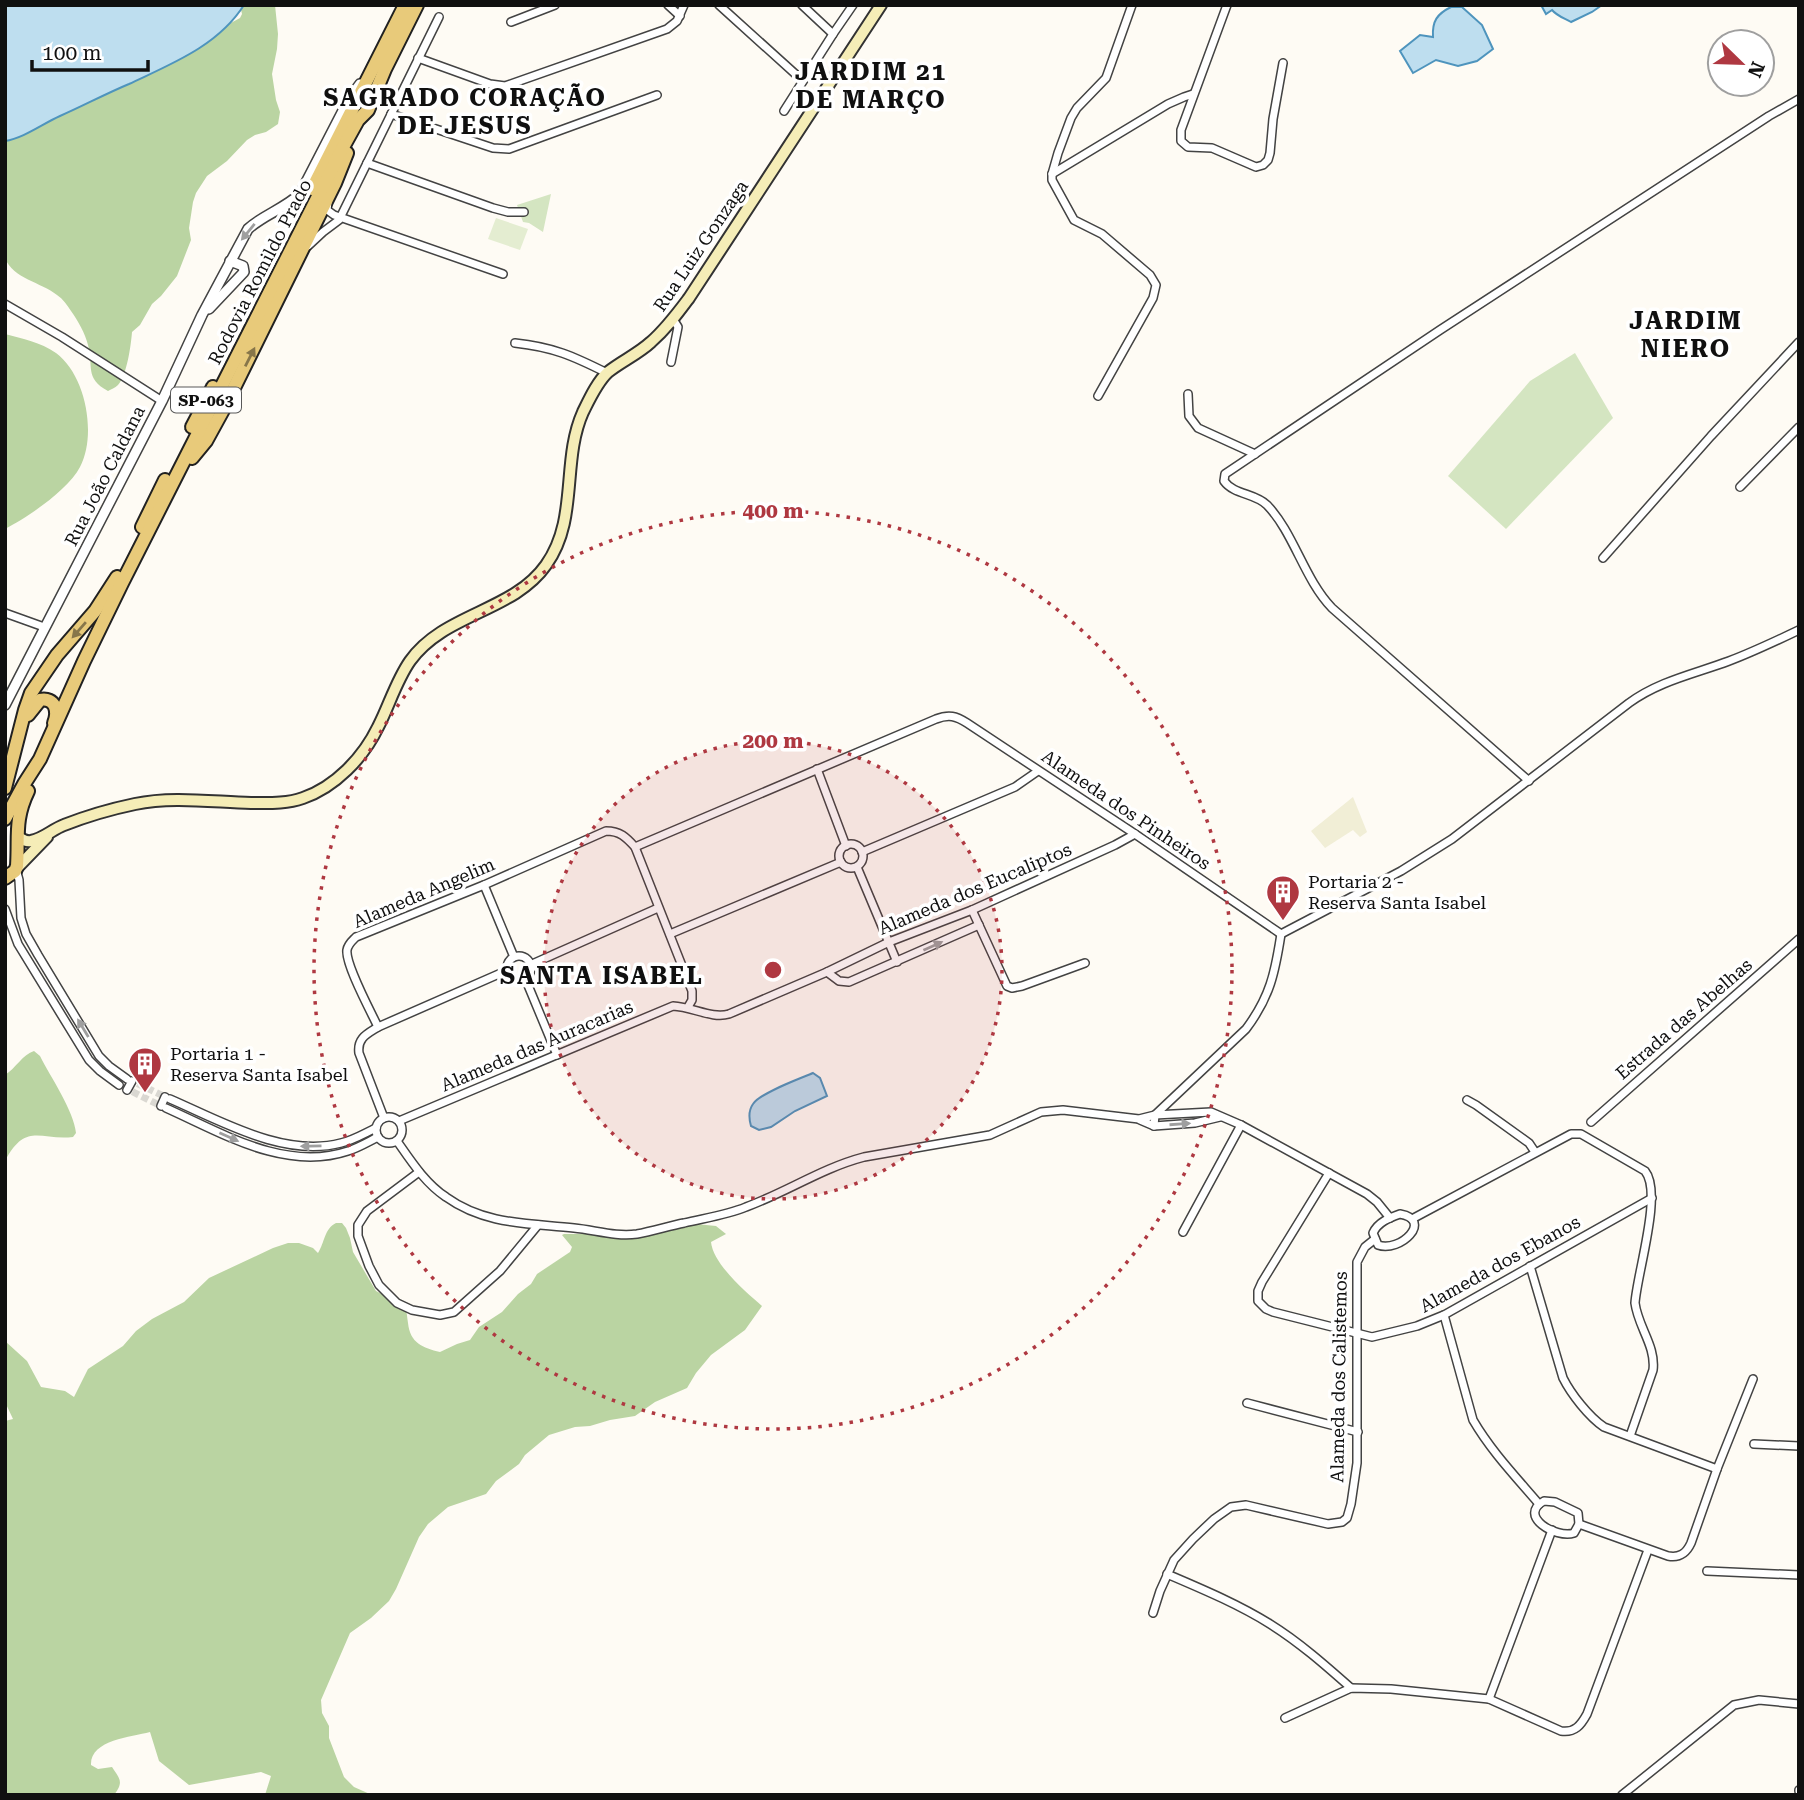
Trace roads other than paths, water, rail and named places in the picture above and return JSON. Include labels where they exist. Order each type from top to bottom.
[{"type":"main road","name":"Rodovia Romildo Prado","points":[[6,782],[32,693],[57,655],[95,611],[116,579],[405,5]]},
{"type":"main road","name":"Rodovia Romildo Prado","points":[[5,820],[24,784],[41,764],[84,661],[313,205],[358,120],[368,110],[416,5]]},
{"type":"main road","name":"Rua Luiz Gonzaga","points":[[17,835],[29,841],[39,839],[63,825],[104,811],[150,801],[278,803],[301,799],[329,784],[349,769],[377,730],[410,660],[436,634],[515,594],[546,565],[563,529],[577,426],[593,393],[607,373],[650,344],[673,320],[881,5]]},
{"type":"main road","points":[[41,764],[62,730],[103,638],[178,484],[223,410],[328,198],[368,110]]},
{"type":"main road","points":[[5,878],[16,869],[20,811],[41,764],[56,718],[53,703],[43,699],[35,704],[26,719],[6,782]]},
{"type":"main road","name":"Rua Luiz Gonzaga","points":[[16,869],[51,832]]},
{"type":"street","points":[[511,22],[555,5]]},
{"type":"street","points":[[668,5],[680,16]]},
{"type":"street","points":[[418,58],[490,84],[505,86],[666,30],[674,25],[684,5]]},
{"type":"street","points":[[719,5],[803,80]]},
{"type":"street","points":[[802,5],[833,34]]},
{"type":"street","points":[[784,111],[853,5]]},
{"type":"street","points":[[1098,396],[1153,298],[1156,285],[1150,275],[1102,234],[1074,220],[1054,185],[1052,174],[1077,108],[1105,78],[1132,5]]},
{"type":"street","points":[[1227,5],[1180,134],[1184,145],[1192,148],[1212,148],[1260,167],[1266,163],[1270,153],[1283,63]]},
{"type":"street","points":[[300,254],[337,223],[439,17]]},
{"type":"street","name":"Rua João Caldana","points":[[5,705],[248,229],[291,203],[300,194],[349,99],[375,65]]},
{"type":"street","points":[[1052,174],[1168,104],[1193,94]]},
{"type":"street","points":[[391,114],[494,148],[509,149],[657,95]]},
{"type":"street","points":[[1529,781],[1332,608],[1314,585],[1293,544],[1269,508],[1259,500],[1226,484],[1225,474],[1440,330],[1799,99]]},
{"type":"street","points":[[367,163],[500,210],[524,212]]},
{"type":"street","points":[[328,198],[328,212],[503,274]]},
{"type":"street","points":[[202,315],[244,272],[243,266],[230,261]]},
{"type":"street","points":[[5,304],[162,401]]},
{"type":"street","points":[[671,362],[678,327],[673,320]]},
{"type":"street","points":[[1602,558],[1799,342]]},
{"type":"street","points":[[515,343],[555,350],[607,373]]},
{"type":"street","points":[[1188,394],[1189,416],[1198,428],[1255,454]]},
{"type":"street","points":[[1740,487],[1799,427]]},
{"type":"street","points":[[5,613],[44,627]]},
{"type":"street","points":[[1154,1126],[1155,1115],[1246,1029],[1258,1013],[1275,971],[1282,934],[1401,871],[1452,839],[1650,689],[1685,674],[1745,655],[1799,630]]},
{"type":"street","name":"Alameda dos Pinheiros","points":[[817,769],[951,715],[1135,834],[1282,934]]},
{"type":"street","points":[[688,1007],[692,1000],[692,991],[635,847],[817,769],[846,846]]},
{"type":"street","points":[[862,852],[1015,787],[1038,771]]},
{"type":"street","name":"Alameda Angelim","points":[[379,1027],[347,960],[346,953],[350,942],[356,937],[606,831],[622,834],[635,847]]},
{"type":"street","name":"Alameda dos Eucaliptos","points":[[688,1007],[711,1015],[724,1015],[889,942],[972,910],[1135,834]]},
{"type":"street","points":[[854,845],[862,852],[863,860],[857,867],[847,867],[841,862],[841,851],[846,846],[854,845]]},
{"type":"street","points":[[670,934],[841,862]]},
{"type":"street","points":[[857,867],[897,962]]},
{"type":"street","points":[[16,869],[21,918],[26,934],[99,1056],[129,1080],[127,1090]]},
{"type":"street","points":[[484,884],[514,957]]},
{"type":"street","points":[[530,965],[658,908]]},
{"type":"street","points":[[5,909],[18,944],[89,1060],[119,1084]]},
{"type":"street","points":[[972,910],[1007,986],[1023,986],[1085,963]]},
{"type":"street","name":"Alameda dos Eucaliptos","points":[[827,971],[839,981],[849,982],[979,925]]},
{"type":"street","name":"Estrada das Abelhas","points":[[1591,1122],[1799,939]]},
{"type":"street","points":[[514,957],[526,958],[530,965],[530,972],[525,978],[514,978],[508,970],[509,962],[514,957]]},
{"type":"street","points":[[384,1118],[358,1047],[360,1039],[379,1027],[508,970]]},
{"type":"street","points":[[525,978],[557,1055]]},
{"type":"street","name":"Alameda das Auracarias","points":[[399,1121],[673,1006],[688,1007]]},
{"type":"street","points":[[376,1128],[378,1137],[389,1143],[397,1141],[403,1129],[399,1121],[392,1117],[384,1118],[376,1128],[352,1140],[339,1144],[301,1146],[253,1135],[167,1098],[164,1107],[249,1146],[271,1152],[300,1156],[326,1155],[348,1151],[378,1137]]},
{"type":"street","points":[[1467,1100],[1530,1143],[1535,1152]]},
{"type":"street","points":[[397,1141],[419,1172],[445,1197],[477,1214],[494,1220],[636,1234],[745,1208],[845,1161],[990,1135],[1041,1112],[1063,1110],[1139,1119],[1154,1126],[1195,1123],[1221,1117]]},
{"type":"street","points":[[1139,1119],[1155,1115],[1211,1112],[1241,1125],[1373,1198],[1390,1218]]},
{"type":"street","points":[[1183,1233],[1241,1125]]},
{"type":"street","points":[[1412,1219],[1566,1135],[1575,1133],[1646,1171],[1650,1178],[1652,1198],[1635,1303],[1654,1362],[1630,1437]]},
{"type":"street","points":[[419,1172],[367,1211],[358,1225],[358,1236],[369,1266],[379,1285],[397,1304],[440,1315],[454,1312],[500,1271],[538,1225]]},
{"type":"street","name":"Alameda dos Ebanos","points":[[1329,1173],[1262,1282],[1257,1296],[1261,1305],[1273,1312],[1367,1337],[1378,1337],[1417,1326],[1444,1315],[1652,1198]]},
{"type":"street","points":[[1404,1214],[1412,1219],[1414,1228],[1411,1235],[1391,1247],[1378,1245],[1374,1239],[1375,1228],[1390,1218],[1404,1214]]},
{"type":"street","name":"Alameda dos Calistemos","points":[[1153,1613],[1174,1560],[1192,1539],[1231,1507],[1246,1505],[1328,1524],[1342,1522],[1347,1518],[1356,1476],[1357,1262],[1365,1247],[1374,1239]]},
{"type":"street","points":[[1530,1266],[1567,1387],[1598,1423],[1717,1469]]},
{"type":"street","points":[[1444,1315],[1474,1420],[1481,1433],[1539,1504]]},
{"type":"street","points":[[1579,1524],[1668,1556],[1680,1556],[1688,1550],[1753,1379]]},
{"type":"street","points":[[1247,1404],[1357,1432]]},
{"type":"street","points":[[1754,1444],[1799,1446]]},
{"type":"street","points":[[1550,1501],[1575,1510],[1580,1517],[1579,1524],[1574,1533],[1566,1535],[1542,1526],[1538,1522],[1536,1511],[1539,1504],[1550,1501]]},
{"type":"street","points":[[1489,1699],[1552,1530]]},
{"type":"street","points":[[1285,1718],[1351,1688],[1391,1689],[1489,1699],[1561,1731],[1574,1730],[1587,1714],[1648,1550]]},
{"type":"street","points":[[1707,1572],[1799,1575]]},
{"type":"street","points":[[1167,1574],[1231,1602],[1268,1623],[1308,1651],[1351,1688]]},
{"type":"street","points":[[1622,1795],[1734,1705],[1759,1700],[1799,1704]]},
{"type":"water","points":[[5,5],[244,5],[221,32],[192,52],[26,134],[5,141]]},
{"type":"water","points":[[1541,5],[1602,5],[1571,22],[1552,10],[1546,14]]},
{"type":"water","points":[[1451,7],[1462,7],[1482,25],[1493,49],[1477,61],[1458,66],[1436,60],[1413,73],[1400,51],[1420,35],[1433,37],[1436,19]]},
{"type":"water","points":[[813,1073],[820,1078],[827,1096],[795,1111],[771,1127],[759,1130],[751,1126],[751,1107],[757,1100]]},
{"type":"tunnel","points":[[128,1079],[170,1099]]},
{"type":"tunnel","points":[[123,1087],[165,1108]]},
{"type":"place","name":"Portaria 2 - Reserva Santa Isabel","points":[[1283,922]]},
{"type":"place","name":"Portaria 1 - Reserva Santa Isabel","points":[[145,1094]]},
{"type":"district","name":"JARDIM 21 DE MARÇO","points":[[871,86]]},
{"type":"district","name":"SAGRADO CORAÇÃO DE JESUS","points":[[465,112]]},
{"type":"district","name":"JARDIM NIERO","points":[[1686,335]]},
{"type":"district","name":"SANTA ISABEL","points":[[602,976]]}]
